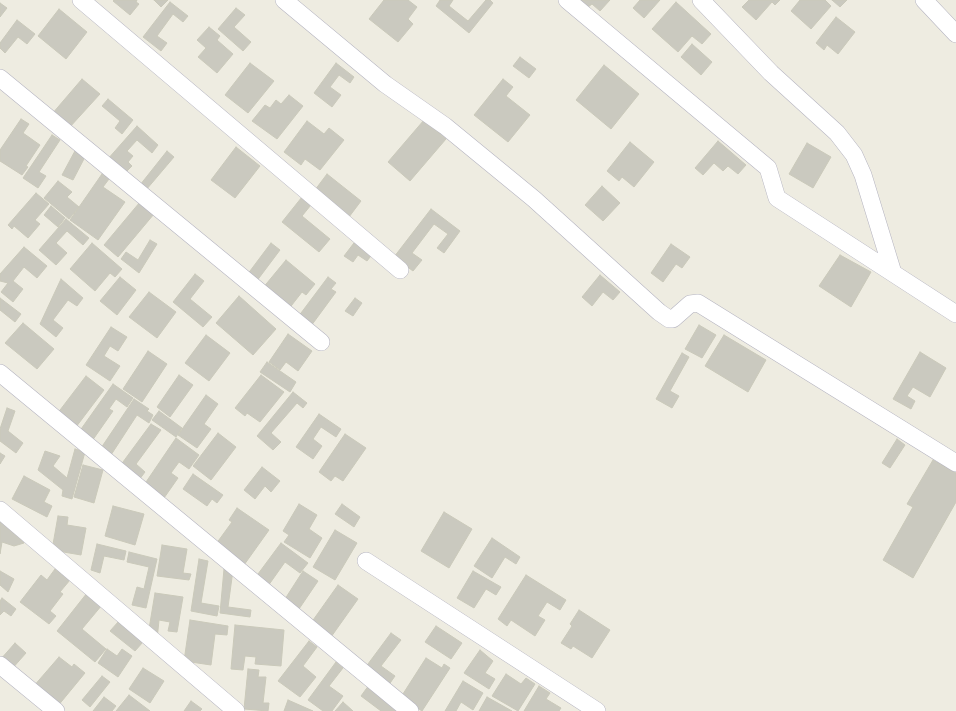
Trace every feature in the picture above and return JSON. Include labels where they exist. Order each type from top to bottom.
[{"type":"street","points":[[81,0],[400,270]]},
{"type":"street","points":[[284,0],[385,84],[445,126],[510,179],[659,312],[669,319],[673,319],[690,304],[698,303],[956,463]]},
{"type":"street","points":[[567,0],[768,168],[777,198],[956,314]]},
{"type":"street","points":[[701,0],[771,73],[837,133],[854,155],[863,175],[893,273]]},
{"type":"street","points":[[924,0],[956,34]]},
{"type":"street","points":[[0,78],[321,342]]},
{"type":"street","points":[[0,373],[410,711]]},
{"type":"street","points":[[0,510],[236,711]]},
{"type":"street","points":[[366,561],[596,711]]},
{"type":"street","points":[[0,666],[56,711]]},
{"type":"building","points":[[137,0],[136,2],[139,4],[130,15],[113,1]]},
{"type":"building","points":[[154,0],[168,0],[161,7]]},
{"type":"building","points":[[384,0],[408,0],[417,7],[408,19],[413,24],[398,42],[369,19]]},
{"type":"building","points":[[440,0],[453,0],[449,6],[468,21],[486,0],[490,0],[493,3],[469,33],[436,6]]},
{"type":"building","points":[[578,0],[610,0],[600,11],[592,4],[587,8]]},
{"type":"building","points":[[640,0],[660,0],[644,18],[633,8]]},
{"type":"building","points":[[749,0],[780,0],[775,5],[772,2],[756,20],[742,7]]},
{"type":"building","points":[[800,0],[825,0],[831,6],[811,29],[791,11]]},
{"type":"building","points":[[832,0],[847,0],[840,7]]},
{"type":"building","points":[[170,2],[188,16],[183,22],[173,14],[157,36],[167,43],[161,51],[143,37]]},
{"type":"building","points":[[676,2],[711,34],[702,44],[692,36],[678,52],[652,29]]},
{"type":"building","points":[[0,3],[7,8],[0,17]]},
{"type":"building","points":[[236,8],[245,15],[234,27],[251,42],[243,51],[218,29]]},
{"type":"building","points":[[59,9],[87,32],[66,59],[38,36]]},
{"type":"building","points":[[836,17],[855,32],[838,54],[827,45],[824,50],[816,43]]},
{"type":"building","points":[[17,20],[35,34],[27,44],[18,37],[5,53],[0,48],[0,43]]},
{"type":"building","points":[[209,27],[220,36],[217,40],[233,54],[217,73],[198,57],[206,48],[197,40]]},
{"type":"building","points":[[692,44],[712,62],[701,75],[681,57]]},
{"type":"building","points":[[520,57],[536,69],[529,78],[513,66]]},
{"type":"building","points":[[250,63],[274,81],[248,113],[225,95]]},
{"type":"building","points":[[336,63],[354,77],[350,83],[339,75],[330,87],[341,95],[332,107],[314,93]]},
{"type":"building","points":[[604,65],[639,94],[611,129],[576,100]]},
{"type":"building","points":[[82,79],[100,94],[69,128],[52,114]]},
{"type":"building","points":[[503,79],[513,87],[506,96],[530,115],[508,142],[474,115]]},
{"type":"building","points":[[289,95],[303,106],[277,139],[252,121],[265,105],[270,108],[276,100],[281,104]]},
{"type":"building","points":[[108,99],[133,120],[122,134],[115,128],[120,121],[102,106]]},
{"type":"building","points":[[21,119],[29,124],[23,133],[40,145],[26,166],[28,167],[22,175],[0,161],[0,150]]},
{"type":"building","points":[[424,120],[446,139],[410,181],[388,162]]},
{"type":"building","points":[[307,121],[324,134],[329,128],[344,140],[320,170],[305,159],[301,165],[284,152]]},
{"type":"building","points":[[137,126],[158,145],[152,153],[137,140],[127,151],[133,156],[128,162],[132,166],[124,174],[107,160]]},
{"type":"building","points":[[52,135],[60,140],[39,172],[46,176],[38,188],[23,178]]},
{"type":"building","points":[[718,141],[746,165],[738,174],[728,166],[723,171],[714,163],[703,175],[695,168]]},
{"type":"building","points":[[630,142],[654,162],[634,187],[622,177],[619,181],[607,171]]},
{"type":"building","points":[[807,143],[831,157],[813,188],[789,174]]},
{"type":"building","points":[[236,147],[260,166],[235,198],[211,180]]},
{"type":"building","points":[[76,149],[86,155],[73,180],[62,175]]},
{"type":"building","points":[[167,151],[174,157],[146,190],[140,185]]},
{"type":"building","points":[[102,174],[109,179],[103,187],[125,202],[98,240],[70,220]]},
{"type":"building","points":[[327,174],[361,201],[349,217],[315,190]]},
{"type":"building","points":[[58,181],[72,192],[67,197],[79,207],[69,219],[44,198]]},
{"type":"building","points":[[602,186],[620,203],[603,221],[585,205]]},
{"type":"building","points":[[36,193],[49,204],[35,220],[40,224],[28,238],[14,226],[12,229],[8,225]]},
{"type":"building","points":[[302,197],[311,205],[302,216],[330,239],[319,252],[282,222]]},
{"type":"building","points":[[140,202],[154,214],[118,257],[104,245]]},
{"type":"building","points":[[51,206],[65,218],[58,227],[44,215]]},
{"type":"building","points":[[431,209],[460,231],[444,253],[437,248],[448,234],[434,224],[412,253],[422,260],[413,271],[394,257]]},
{"type":"building","points":[[66,219],[89,238],[83,245],[67,231],[56,243],[67,253],[56,265],[39,250]]},
{"type":"building","points":[[357,239],[374,252],[367,261],[358,255],[353,262],[344,256]]},
{"type":"building","points":[[150,240],[157,244],[139,273],[121,259],[126,252],[138,260]]},
{"type":"building","points":[[92,243],[122,269],[115,277],[110,273],[95,291],[70,269]]},
{"type":"building","points":[[271,243],[280,250],[256,282],[247,275]]},
{"type":"building","points":[[671,244],[690,257],[682,268],[676,264],[663,282],[651,273]]},
{"type":"building","points":[[24,247],[47,266],[37,278],[24,267],[13,281],[23,289],[13,302],[1,292],[8,283],[0,281],[0,274]]},
{"type":"building","points":[[840,255],[871,272],[851,307],[819,286]]},
{"type":"building","points":[[286,260],[315,284],[306,295],[302,292],[288,310],[262,289]]},
{"type":"building","points":[[195,274],[204,281],[190,299],[212,317],[203,327],[173,302]]},
{"type":"building","points":[[600,275],[620,292],[613,300],[603,292],[592,306],[582,297]]},
{"type":"building","points":[[120,277],[136,290],[117,315],[100,301]]},
{"type":"building","points":[[328,277],[336,283],[331,289],[336,292],[311,326],[298,317]]},
{"type":"building","points":[[61,279],[83,298],[77,306],[68,300],[53,320],[63,328],[56,337],[40,324]]},
{"type":"building","points":[[149,292],[176,312],[157,338],[129,317]]},
{"type":"building","points":[[239,296],[276,329],[253,355],[216,323]]},
{"type":"building","points":[[0,298],[21,314],[15,322],[0,310]]},
{"type":"building","points":[[355,298],[362,303],[353,316],[345,311]]},
{"type":"building","points":[[23,323],[54,349],[37,369],[5,343]]},
{"type":"building","points":[[699,325],[716,335],[702,358],[685,349]]},
{"type":"building","points":[[111,327],[127,337],[118,351],[110,346],[104,356],[120,366],[110,381],[86,365]]},
{"type":"building","points":[[288,334],[312,351],[298,371],[286,362],[280,370],[269,362]]},
{"type":"building","points":[[206,335],[230,353],[209,381],[185,363]]},
{"type":"building","points":[[724,335],[766,360],[748,392],[705,366]]},
{"type":"building","points":[[148,351],[167,364],[142,402],[123,389]]},
{"type":"building","points":[[920,352],[946,368],[930,397],[913,387],[907,396],[915,401],[911,409],[893,399]]},
{"type":"building","points":[[682,353],[689,357],[670,391],[679,396],[672,408],[656,399]]},
{"type":"building","points":[[267,362],[296,382],[290,392],[260,372]]},
{"type":"building","points":[[179,375],[193,385],[170,417],[157,407]]},
{"type":"building","points":[[261,375],[284,392],[260,422],[247,413],[245,416],[235,408]]},
{"type":"building","points":[[86,376],[104,390],[76,427],[57,414]]},
{"type":"building","points":[[113,384],[133,398],[127,407],[116,399],[109,409],[113,411],[92,441],[79,432]]},
{"type":"building","points":[[293,392],[307,403],[303,408],[297,403],[271,433],[281,442],[273,450],[257,436]]},
{"type":"building","points":[[206,395],[218,404],[204,424],[211,429],[197,448],[178,435]]},
{"type":"building","points":[[134,399],[149,409],[147,411],[153,415],[149,423],[137,415],[109,458],[99,451]]},
{"type":"building","points":[[7,408],[15,411],[8,431],[23,443],[16,453],[0,441],[0,429]]},
{"type":"building","points":[[159,411],[182,428],[176,437],[152,420]]},
{"type":"building","points":[[319,414],[341,429],[336,437],[321,427],[313,439],[322,446],[313,459],[296,447]]},
{"type":"building","points":[[151,424],[161,430],[136,464],[145,472],[139,480],[120,466]]},
{"type":"building","points":[[218,433],[236,447],[211,480],[193,466]]},
{"type":"building","points":[[345,434],[366,448],[343,481],[335,476],[331,481],[319,472]]},
{"type":"building","points":[[176,438],[199,455],[189,469],[179,462],[171,473],[178,478],[164,498],[144,485]]},
{"type":"building","points":[[897,439],[905,445],[890,468],[882,463]]},
{"type":"building","points":[[75,449],[85,452],[72,499],[62,496],[63,490],[38,470],[45,451],[60,456],[53,466],[67,478]]},
{"type":"building","points":[[0,453],[5,456],[0,464]]},
{"type":"building","points":[[933,460],[956,473],[956,502],[913,578],[883,560],[913,507],[907,504]]},
{"type":"building","points":[[83,465],[103,470],[94,503],[74,497]]},
{"type":"building","points":[[262,467],[280,481],[271,492],[265,486],[255,499],[244,490]]},
{"type":"building","points":[[193,474],[223,495],[217,503],[212,499],[207,506],[183,489]]},
{"type":"building","points":[[24,476],[50,490],[44,502],[52,506],[47,517],[12,499]]},
{"type":"building","points":[[299,504],[317,515],[309,529],[322,538],[310,558],[284,542],[289,535],[283,531]]},
{"type":"building","points":[[342,504],[360,517],[354,527],[335,514]]},
{"type":"building","points":[[113,506],[144,514],[135,545],[105,536]]},
{"type":"building","points":[[237,508],[269,530],[244,565],[216,544],[232,522],[229,520]]},
{"type":"building","points":[[444,512],[472,529],[449,568],[421,551]]},
{"type":"building","points":[[58,516],[68,517],[67,525],[86,528],[81,555],[52,550]]},
{"type":"building","points":[[0,520],[24,543],[14,546],[2,542],[0,554]]},
{"type":"building","points":[[335,530],[357,543],[335,580],[313,567]]},
{"type":"building","points":[[492,538],[520,557],[516,564],[505,557],[492,578],[474,566]]},
{"type":"building","points":[[281,543],[308,563],[300,573],[285,562],[268,586],[258,574]]},
{"type":"building","points":[[97,544],[126,551],[124,560],[104,556],[100,573],[91,570]]},
{"type":"building","points":[[162,545],[187,549],[183,573],[191,574],[189,580],[157,576]]},
{"type":"building","points":[[129,552],[157,559],[146,608],[132,605],[137,587],[144,589],[149,567],[127,562]]},
{"type":"building","points":[[199,559],[208,561],[201,603],[219,606],[217,616],[191,611]]},
{"type":"building","points":[[55,569],[70,580],[60,592],[63,594],[50,611],[56,616],[49,624],[20,602],[41,575],[47,580]]},
{"type":"building","points":[[224,569],[233,570],[228,607],[251,610],[250,617],[220,613]]},
{"type":"building","points":[[0,571],[14,579],[8,592],[0,585]]},
{"type":"building","points":[[303,571],[318,581],[299,609],[285,599]]},
{"type":"building","points":[[473,571],[501,587],[496,595],[486,589],[474,608],[457,598]]},
{"type":"building","points":[[526,575],[566,600],[560,610],[547,602],[538,616],[545,620],[535,636],[511,620],[507,626],[498,619]]},
{"type":"building","points":[[338,585],[358,599],[331,637],[311,623]]},
{"type":"building","points":[[87,593],[102,605],[82,629],[106,649],[95,662],[57,631]]},
{"type":"building","points":[[155,593],[183,597],[177,632],[168,631],[170,622],[159,620],[157,640],[148,635]]},
{"type":"building","points":[[2,598],[16,609],[11,616],[4,611],[0,615],[0,601]]},
{"type":"building","points":[[579,610],[610,630],[592,658],[573,646],[571,649],[561,643],[572,626],[570,624]]},
{"type":"building","points":[[190,620],[228,626],[227,635],[215,634],[211,665],[184,661]]},
{"type":"building","points":[[119,621],[143,642],[135,651],[110,631]]},
{"type":"building","points":[[235,625],[284,630],[281,666],[255,664],[256,657],[245,656],[243,670],[231,669]]},
{"type":"building","points":[[436,626],[462,643],[451,659],[425,642]]},
{"type":"building","points":[[391,633],[401,640],[381,666],[395,676],[388,686],[365,668]]},
{"type":"building","points":[[309,641],[317,647],[303,666],[316,677],[300,697],[278,681]]},
{"type":"building","points":[[15,643],[26,653],[11,670],[0,660]]},
{"type":"building","points":[[107,649],[117,656],[122,649],[132,656],[118,677],[98,663]]},
{"type":"building","points":[[480,650],[493,661],[485,673],[495,679],[489,689],[464,673]]},
{"type":"building","points":[[59,657],[72,667],[74,664],[85,673],[57,707],[33,687]]},
{"type":"building","points":[[426,658],[442,668],[444,664],[450,668],[422,711],[401,697]]},
{"type":"building","points":[[336,662],[343,668],[329,686],[343,696],[332,711],[323,711],[308,700]]},
{"type":"building","points":[[143,668],[164,681],[150,703],[129,689]]},
{"type":"building","points":[[248,669],[259,670],[258,677],[266,677],[263,703],[269,703],[268,711],[244,709]]},
{"type":"building","points":[[506,674],[521,684],[526,678],[535,684],[518,711],[492,696]]},
{"type":"building","points":[[102,676],[110,682],[90,707],[82,700]]},
{"type":"building","points":[[463,681],[483,693],[473,710],[461,702],[456,711],[445,711]]},
{"type":"building","points":[[369,685],[398,707],[396,711],[381,711],[361,696]]},
{"type":"building","points":[[539,686],[550,693],[546,699],[561,708],[559,711],[524,711]]},
{"type":"building","points":[[129,695],[150,711],[116,711]]},
{"type":"building","points":[[104,697],[116,706],[112,711],[93,711]]},
{"type":"building","points":[[487,697],[512,711],[479,711]]},
{"type":"building","points":[[288,700],[313,711],[284,711]]},
{"type":"building","points":[[191,701],[202,709],[200,711],[184,711]]},
{"type":"building","points":[[343,702],[353,711],[335,711]]}]
